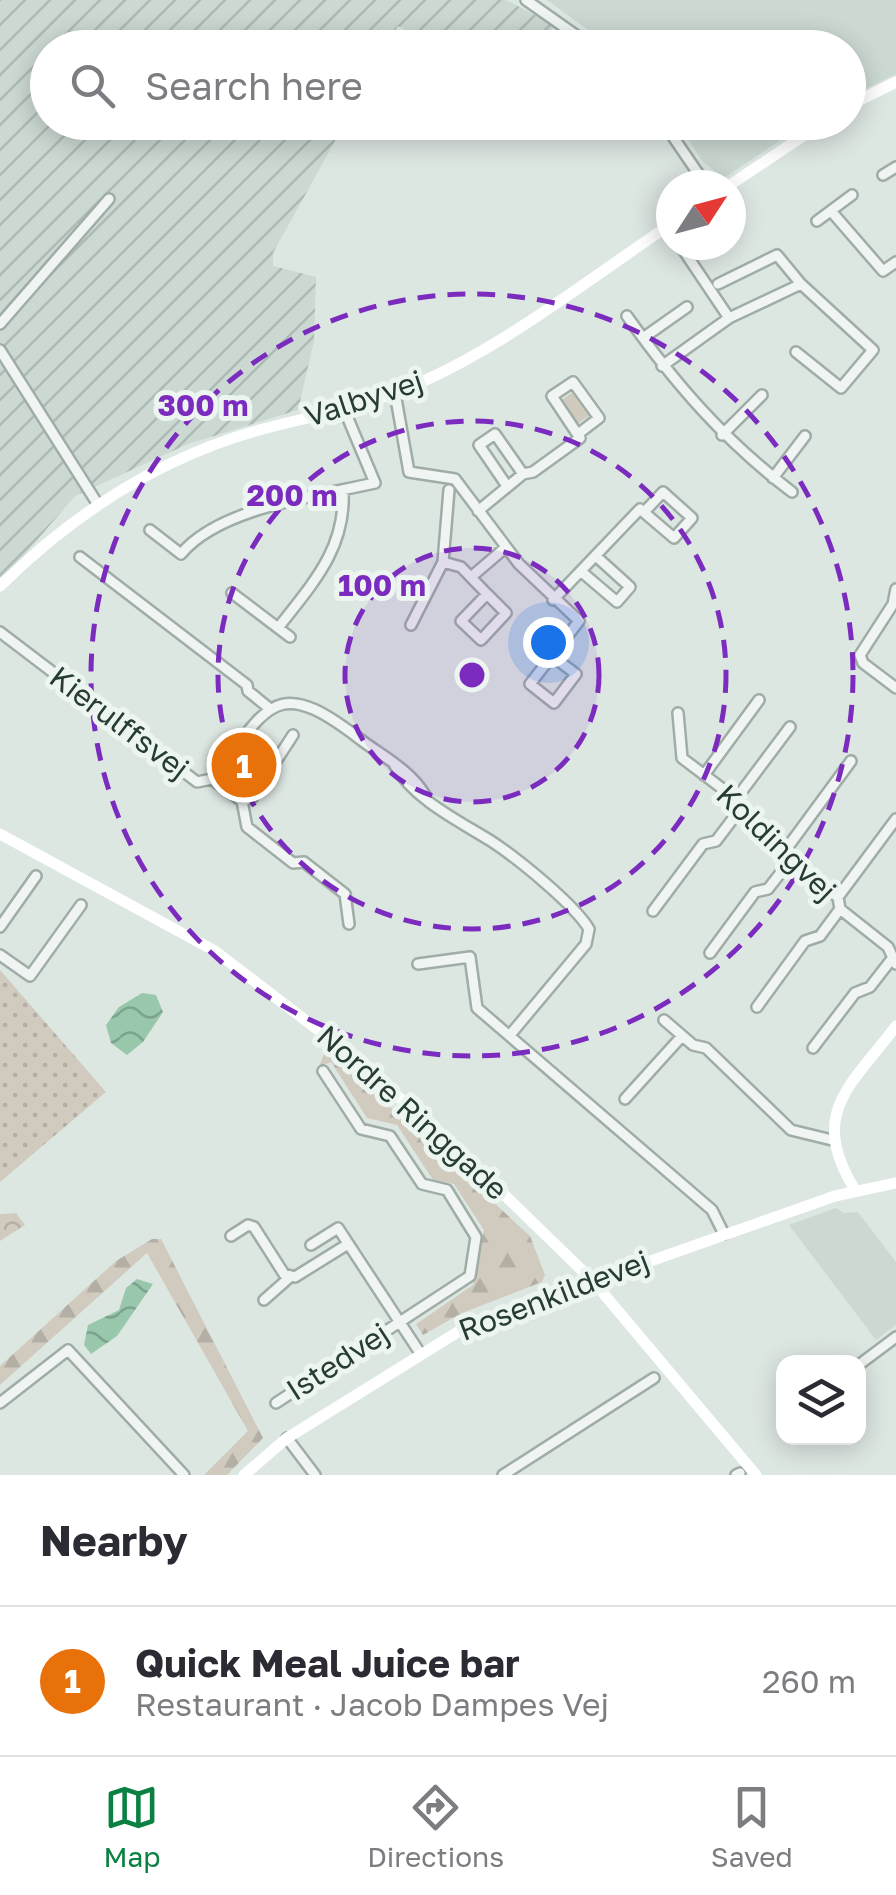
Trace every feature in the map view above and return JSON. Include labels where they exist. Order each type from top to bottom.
[{"type":"street","points":[[526,0],[568,30]]},
{"type":"street","points":[[866,97],[896,82]]},
{"type":"street","points":[[675,140],[696,170]]},
{"type":"street","points":[[746,174],[797,140]]},
{"type":"street","points":[[883,175],[896,167]]},
{"type":"street","points":[[817,221],[852,195]]},
{"type":"street","points":[[0,324],[109,199]]},
{"type":"street","points":[[831,210],[884,271],[894,268]]},
{"type":"street","name":"Valbyvej","points":[[0,586],[97,504],[192,454],[256,431],[395,393],[488,345],[656,236]]},
{"type":"street","points":[[718,284],[777,256],[801,284],[872,350],[841,388],[796,352]]},
{"type":"street","points":[[690,260],[728,318]]},
{"type":"street","points":[[662,366],[728,318],[801,284]]},
{"type":"street","points":[[642,338],[687,307]]},
{"type":"street","points":[[627,316],[662,366],[722,435],[792,492]]},
{"type":"street","points":[[0,350],[97,504]]},
{"type":"street","points":[[478,512],[504,494],[507,486],[523,474],[532,472],[580,438],[552,396],[573,382],[599,418],[578,434]]},
{"type":"street","points":[[395,393],[409,472],[451,477],[505,548],[579,621],[530,684],[554,702],[576,674],[552,656]]},
{"type":"street","points":[[722,435],[762,395]]},
{"type":"street","points":[[150,530],[181,554],[198,536],[237,518],[376,483],[344,410]]},
{"type":"street","points":[[507,486],[479,445],[495,434],[523,474]]},
{"type":"street","points":[[773,478],[805,436]]},
{"type":"street","points":[[411,626],[443,562],[449,490]]},
{"type":"street","points":[[278,628],[334,551],[344,515],[343,491]]},
{"type":"street","points":[[554,600],[584,573],[640,509],[674,538],[692,518],[662,492],[645,511]]},
{"type":"street","points":[[471,577],[505,548]]},
{"type":"street","points":[[80,557],[247,684],[248,691],[268,708]]},
{"type":"street","points":[[584,573],[617,602],[630,587],[598,558]]},
{"type":"street","points":[[443,562],[471,577],[506,614],[481,640],[461,620],[487,594]]},
{"type":"street","points":[[896,588],[894,604],[860,655],[863,663],[896,688]]},
{"type":"street","points":[[232,593],[290,637]]},
{"type":"street","name":"Kierulffsvej","points":[[0,632],[197,782],[212,779],[242,801],[246,826],[293,863],[304,862],[345,894],[349,924]]},
{"type":"street","points":[[704,775],[759,700]]},
{"type":"street","points":[[212,779],[268,708],[289,702],[313,705],[396,766],[403,780],[469,831],[494,843],[585,922],[589,937],[510,1035]]},
{"type":"street","name":"Koldingvej","points":[[678,713],[682,758],[736,799],[738,812],[787,848],[789,862],[838,897],[840,909],[888,947]]},
{"type":"street","points":[[736,799],[790,727]]},
{"type":"street","points":[[242,801],[252,798],[282,760],[280,753],[293,736]]},
{"type":"street","points":[[787,848],[851,761]]},
{"type":"street","points":[[653,910],[703,844],[716,840],[738,812]]},
{"type":"street","points":[[838,897],[896,818]]},
{"type":"street","name":"Nordre Ringgade","points":[[0,834],[158,917],[276,994],[448,1140],[592,1280],[756,1475]]},
{"type":"street","points":[[710,953],[755,892],[768,890],[789,862]]},
{"type":"street","points":[[0,927],[36,876]]},
{"type":"street","points":[[0,955],[30,976],[81,905]]},
{"type":"street","points":[[756,1007],[806,940],[820,936],[840,909]]},
{"type":"street","points":[[813,1048],[854,992],[870,987],[893,962],[888,947],[896,936]]},
{"type":"street","points":[[418,964],[470,957],[478,1008],[712,1210],[724,1234]]},
{"type":"street","points":[[664,1020],[732,1071],[744,1082],[744,1090],[791,1130],[832,1140]]},
{"type":"street","points":[[855,1190],[832,1140],[837,1109],[896,1026]]},
{"type":"street","points":[[625,1098],[682,1036]]},
{"type":"street","name":"Istedvej","points":[[276,1403],[470,1276],[476,1238],[447,1190],[422,1184],[390,1136],[361,1129],[323,1071]]},
{"type":"street","name":"Rosenkildevej","points":[[244,1475],[287,1438],[469,1324],[855,1190],[896,1182]]},
{"type":"street","points":[[231,1236],[248,1225],[254,1227],[290,1277]]},
{"type":"street","points":[[312,1246],[338,1228],[420,1353]]},
{"type":"street","points":[[264,1300],[290,1277],[300,1276],[348,1244]]},
{"type":"street","points":[[866,1360],[896,1337]]},
{"type":"street","points":[[0,1402],[62,1350],[68,1350],[184,1475]]},
{"type":"street","points":[[503,1475],[654,1378]]},
{"type":"street","points":[[287,1438],[315,1475]]},
{"type":"shaded area","points":[[0,0],[506,0],[554,25],[552,30],[406,30],[398,26],[396,30],[30,30],[30,140],[336,140],[273,253],[273,266],[316,277],[314,341],[298,410],[188,444],[75,496],[0,583]]},
{"type":"shaded area","points":[[547,0],[896,0],[896,74],[866,89],[866,30],[588,30]]},
{"type":"shaded area","points":[[688,140],[781,140],[736,170],[714,170]]},
{"type":"shaded area","points":[[836,1208],[844,1213],[858,1212],[896,1262],[896,1325],[876,1340],[789,1225]]},
{"type":"green space","points":[[574,391],[589,416],[576,425],[559,402]]},
{"type":"green space","points":[[0,970],[106,1092],[0,1182]]},
{"type":"green space","points":[[326,1048],[530,1236],[545,1275],[542,1282],[462,1313],[423,1335],[416,1324],[473,1285],[484,1230],[454,1184],[433,1180],[397,1125],[367,1118],[331,1062],[319,1067]]},
{"type":"green space","points":[[16,1213],[25,1225],[0,1241],[0,1214]]},
{"type":"green space","points":[[152,1239],[161,1239],[263,1438],[227,1475],[204,1475],[248,1431],[147,1253],[0,1385],[0,1366],[116,1261]]},
{"type":"water","points":[[142,993],[156,995],[163,1012],[143,1042],[127,1055],[111,1043],[106,1025],[119,1007]]},
{"type":"water","points":[[137,1279],[153,1284],[117,1336],[91,1354],[84,1345],[88,1325],[119,1310],[126,1288]]},
{"type":"place","name":"Quick Meal Juice bar","points":[[244,765]]}]
